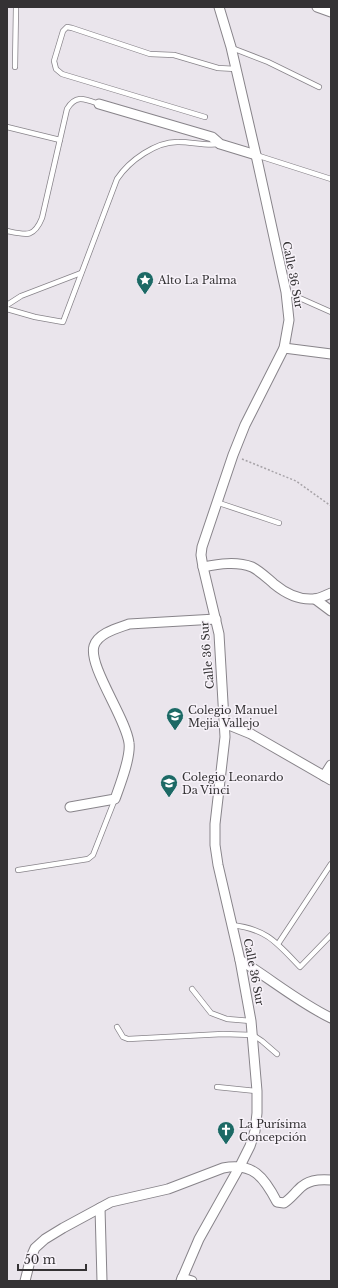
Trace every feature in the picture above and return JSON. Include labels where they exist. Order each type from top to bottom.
[{"type":"street","name":"Calle 36 Sur","points":[[182,1279],[199,1239],[250,1146],[255,1131],[257,1113],[253,1035],[240,960],[218,865],[215,845],[215,824],[225,737],[219,634],[201,555],[202,547],[216,502],[233,455],[284,348],[289,320],[286,292],[256,155],[231,47],[219,7]]},
{"type":"street","points":[[317,7],[331,12]]},
{"type":"street","points":[[99,104],[212,137],[220,144],[256,155]]},
{"type":"street","points":[[284,348],[331,354]]},
{"type":"street","points":[[203,567],[226,563],[246,566],[262,574],[286,592],[302,599],[315,599],[331,593]]},
{"type":"street","points":[[315,599],[331,611]]},
{"type":"street","points":[[70,807],[115,799],[127,762],[130,744],[125,728],[95,661],[94,646],[98,640],[108,632],[129,624],[216,619]]},
{"type":"street","points":[[224,723],[251,734],[328,778],[331,765]]},
{"type":"street","points":[[240,960],[264,974],[314,1010],[331,1018]]},
{"type":"street","points":[[25,1281],[35,1248],[45,1239],[63,1228],[111,1202],[168,1189],[223,1168],[240,1166],[260,1176],[267,1183],[277,1202],[284,1203],[291,1198],[298,1189],[311,1181],[331,1180]]},
{"type":"street","points":[[100,1208],[102,1281]]},
{"type":"street","points":[[182,1279],[192,1281]]},
{"type":"lane","points":[[15,67],[16,7]]},
{"type":"lane","points":[[205,117],[62,74],[56,69],[54,61],[63,31],[67,28],[72,28],[150,54],[174,55],[218,68],[236,69]]},
{"type":"lane","points":[[231,47],[268,62],[319,87]]},
{"type":"lane","points":[[7,231],[29,234],[38,227],[42,218],[67,109],[71,102],[77,99],[85,99],[99,104]]},
{"type":"lane","points":[[7,127],[60,140]]},
{"type":"lane","points":[[7,309],[35,317],[63,322],[116,179],[125,168],[166,142],[195,142],[211,145],[220,144]]},
{"type":"lane","points":[[256,155],[331,179]]},
{"type":"lane","points":[[7,305],[21,296],[81,273]]},
{"type":"lane","points":[[286,292],[331,312]]},
{"type":"lane","points":[[216,502],[279,523]]},
{"type":"lane","points":[[18,870],[88,859],[93,855],[115,799]]},
{"type":"lane","points":[[278,944],[331,864]]},
{"type":"lane","points":[[232,925],[244,926],[262,932],[278,944],[300,967],[331,935]]},
{"type":"lane","points":[[192,990],[211,1013],[227,1020],[250,1021]]},
{"type":"lane","points":[[117,1027],[123,1037],[128,1039],[223,1034],[253,1035],[277,1054]]},
{"type":"lane","points":[[217,1087],[257,1091]]},
{"type":"path","points":[[233,455],[296,482],[331,506]]},
{"type":"place","name":"Alto La Palma","points":[[145,295]]},
{"type":"place","name":"Colegio Manuel Mejia Vallejo","points":[[175,731]]},
{"type":"place","name":"Colegio Leonardo Da Vinci","points":[[169,798]]},
{"type":"place","name":"La Purísima Concepción","points":[[226,1145]]}]
